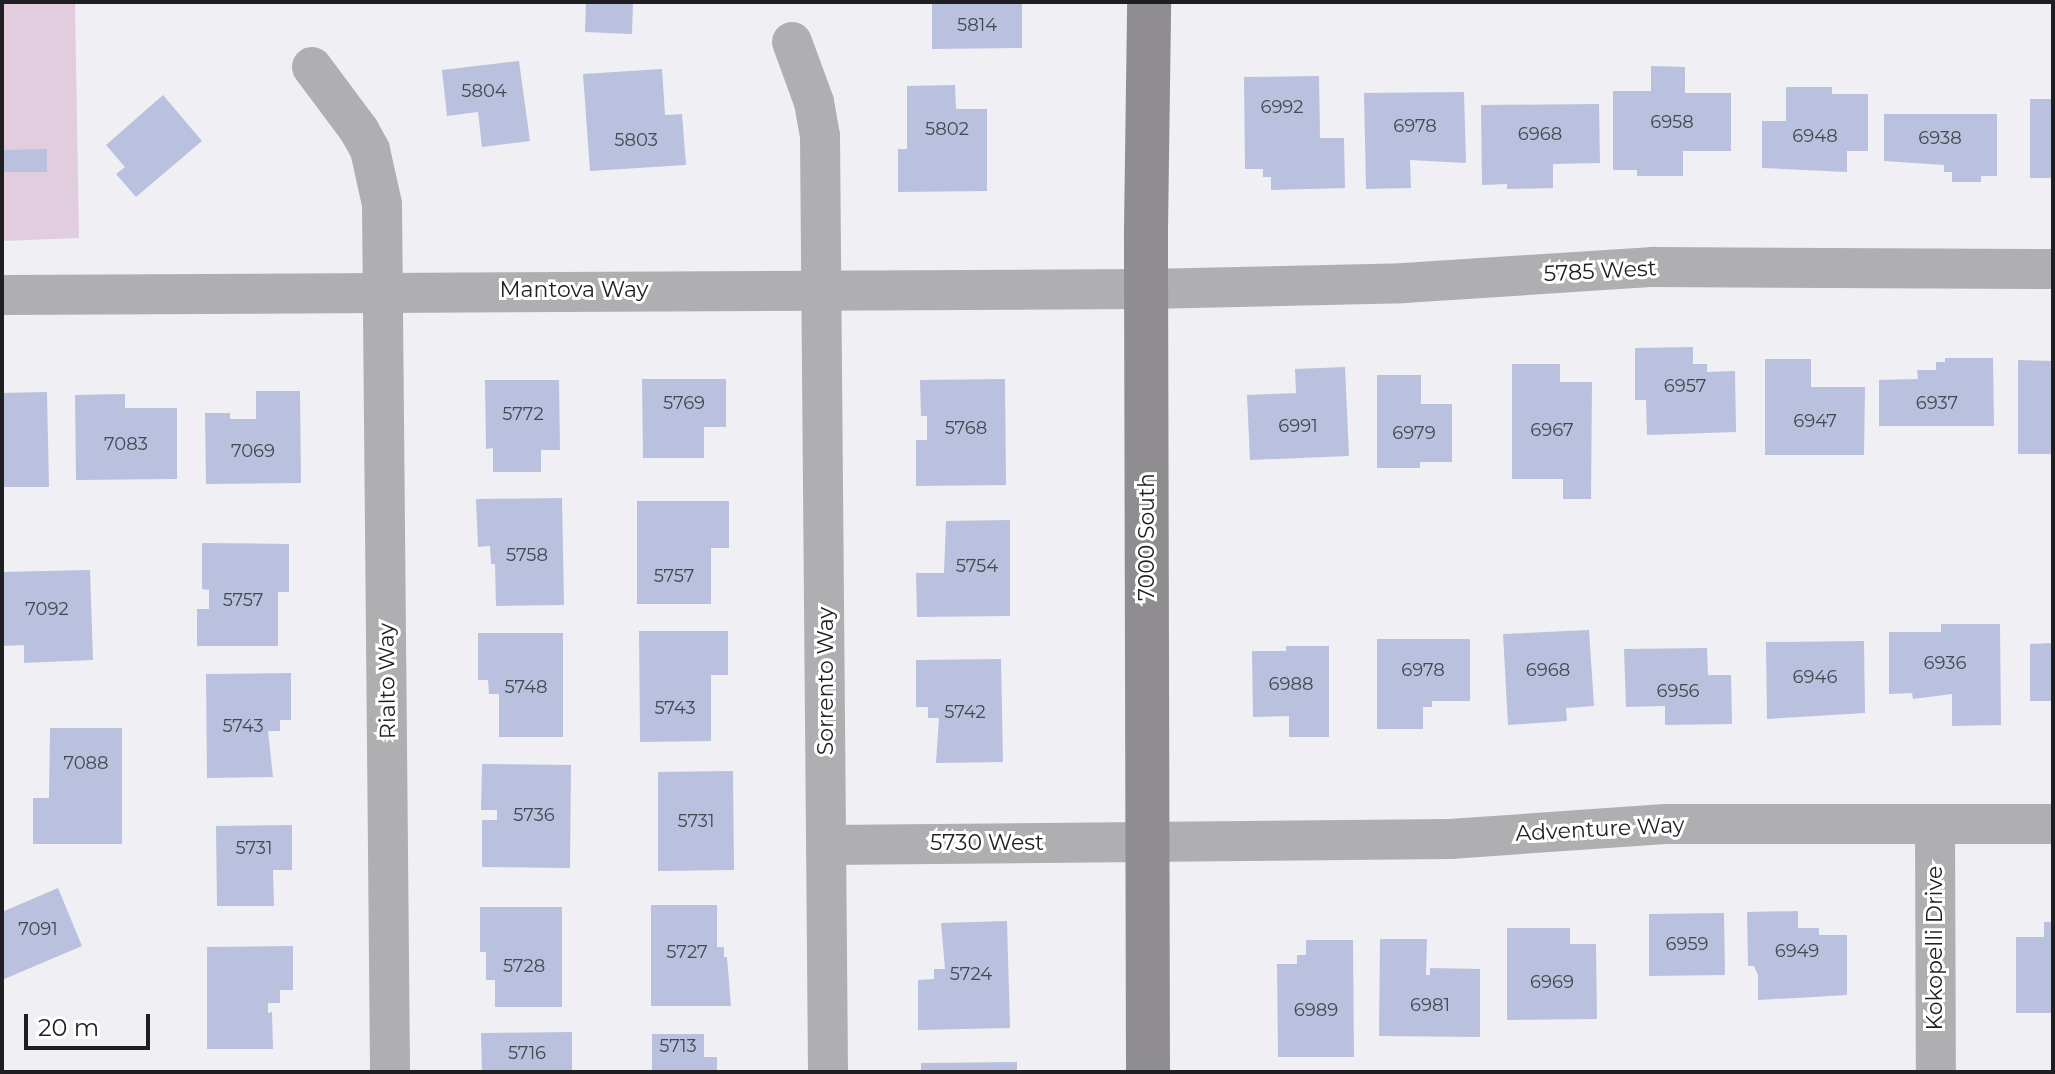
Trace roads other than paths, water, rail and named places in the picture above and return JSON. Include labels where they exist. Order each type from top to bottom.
[{"type":"street","name":"7000 South","points":[[1148,1072],[1149,2]]},
{"type":"street","name":"Sorrento Way","points":[[792,42],[814,102],[820,136],[828,1072]]},
{"type":"street","name":"Rialto Way","points":[[312,67],[359,130],[376,168],[382,204],[390,1072]]},
{"type":"street","name":"5785 West","points":[[1147,289],[1404,283],[1653,267],[2053,269]]},
{"type":"street","name":"Mantova Way","points":[[2,295],[1147,289]]},
{"type":"street","name":"Adventure Way","points":[[1147,842],[1450,839],[1665,824],[2053,824]]},
{"type":"street","name":"Kokopelli Drive","points":[[1935,824],[1936,1072]]},
{"type":"street","name":"5730 West","points":[[827,845],[1147,842]]}]
